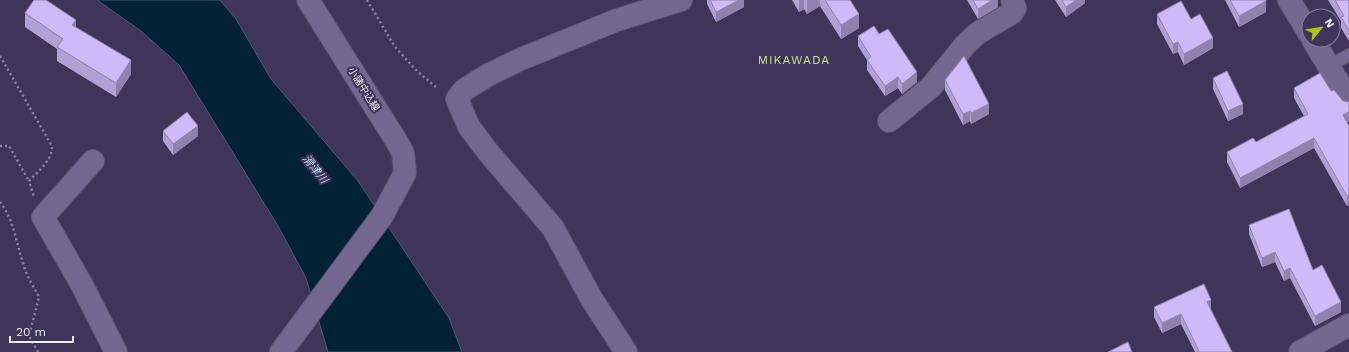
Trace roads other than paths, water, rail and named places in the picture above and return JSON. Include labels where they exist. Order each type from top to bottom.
[{"type":"street","name":"小諸中込線","points":[[281,352],[382,216],[404,173],[403,153],[397,142],[308,0]]},
{"type":"street","points":[[626,352],[591,298],[553,228],[488,152],[469,127],[457,99],[464,90],[488,75],[521,59],[605,25],[681,0]]},
{"type":"street","points":[[889,121],[931,87],[965,45],[978,33],[1012,13],[1015,8],[1012,0]]},
{"type":"street","points":[[1289,0],[1301,20]]},
{"type":"street","points":[[1318,48],[1349,100]]},
{"type":"street","points":[[93,161],[43,217],[82,285],[116,352]]},
{"type":"street","points":[[1300,352],[1349,325]]},
{"type":"lane","points":[[1329,66],[1349,55]]},
{"type":"water","name":"滑津川","points":[[97,0],[220,0],[236,19],[271,79],[358,181],[449,318],[462,352],[328,352],[306,278],[278,226],[179,65],[141,31]]},
{"type":"district","name":"MIKAWADA","points":[[794,60]]}]
